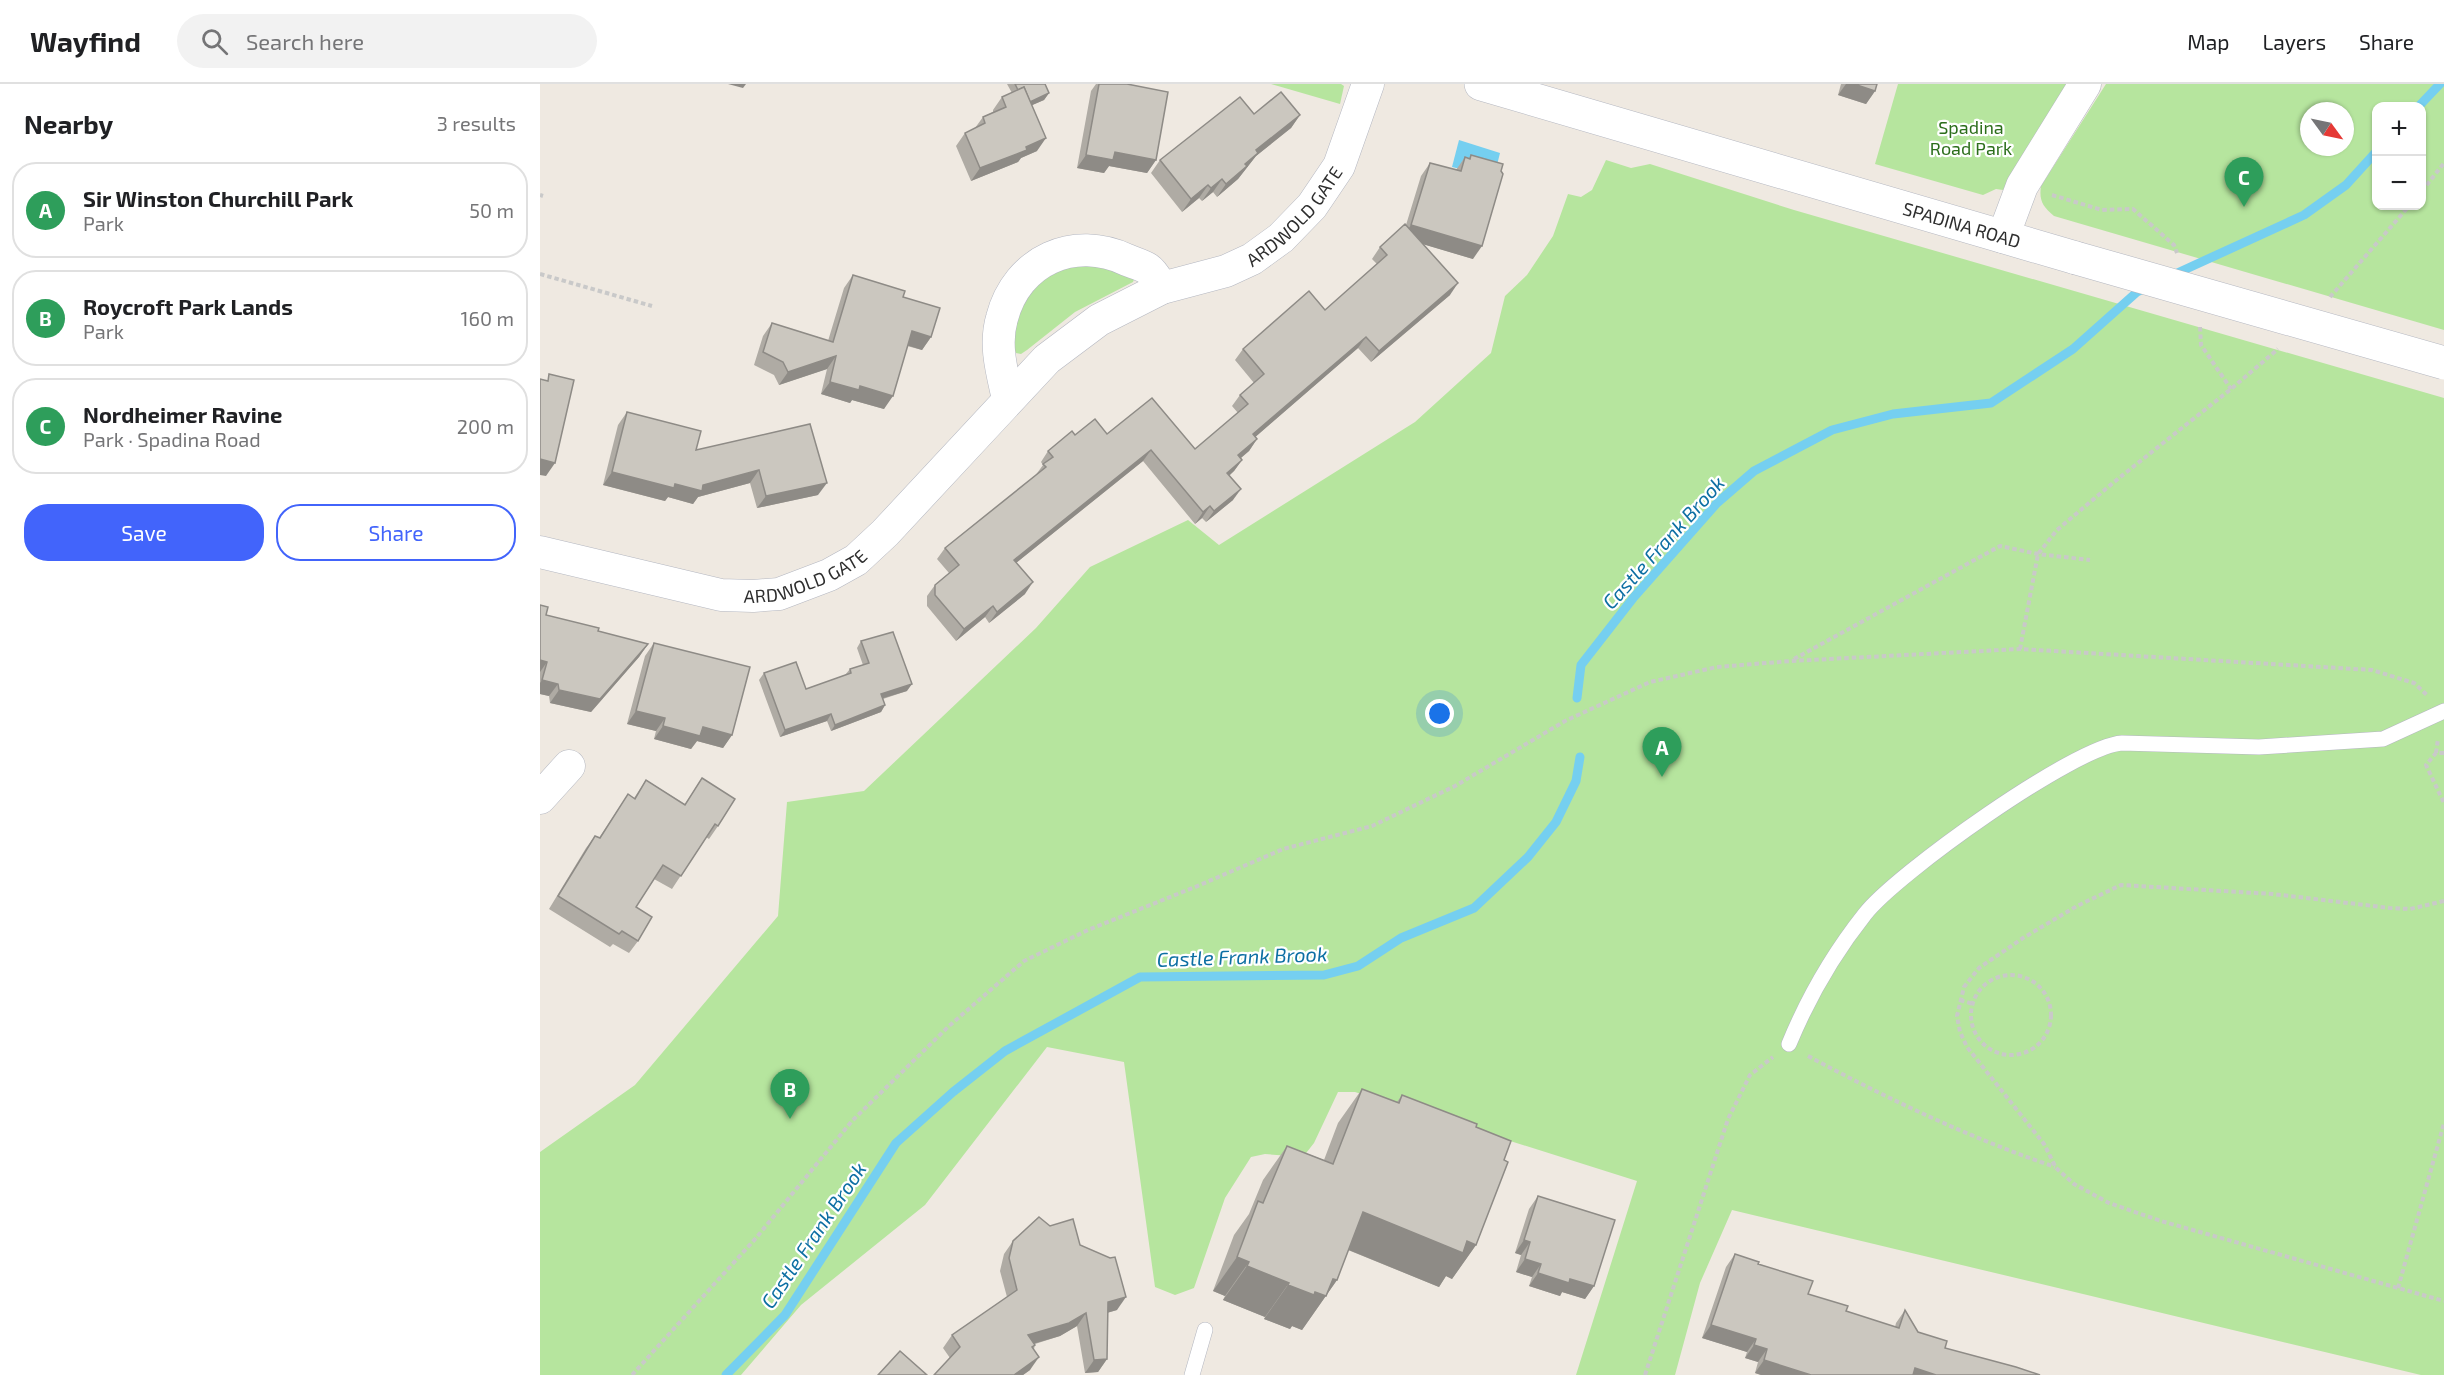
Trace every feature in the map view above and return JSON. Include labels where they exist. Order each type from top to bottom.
[{"type":"street","name":"ARDWOLD GATE","points":[[540,552],[721,595],[753,597],[779,594],[796,589],[856,560],[878,540],[1047,359],[1099,321],[1162,288],[1226,271],[1252,259],[1281,238],[1312,206],[1339,166],[1368,84]]},
{"type":"street","name":"SPADINA ROAD","points":[[1481,84],[2444,363]]},
{"type":"street","points":[[2003,237],[2022,186],[2085,84]]},
{"type":"street","points":[[1008,399],[1000,368],[998,343],[1002,318],[1012,292],[1030,271],[1049,257],[1065,252],[1092,250],[1113,254],[1149,270],[1162,288]]},
{"type":"street","points":[[540,798],[569,766]]},
{"type":"lane","points":[[1789,1044],[1805,1005],[1866,912],[1928,857],[2051,774],[2102,747],[2122,743],[2259,747],[2383,739],[2444,711]]},
{"type":"lane","points":[[1192,1375],[1204,1330]]},
{"type":"path","points":[[2426,184],[2444,163]]},
{"type":"path","points":[[2043,195],[2102,210],[2133,209],[2174,245],[2176,250]]},
{"type":"path","points":[[2324,304],[2406,210]]},
{"type":"path","points":[[540,274],[652,306]]},
{"type":"path","points":[[2199,322],[2201,345],[2232,389]]},
{"type":"path","points":[[2020,649],[2038,554],[2057,530],[2232,389],[2283,344]]},
{"type":"path","points":[[1791,661],[2000,546],[2038,554],[2090,560]]},
{"type":"path","points":[[632,1375],[756,1238],[852,1121],[949,1026],[1024,961],[1088,930],[1282,849],[1372,826],[1455,786],[1565,721],[1650,682],[1717,667],[2020,649],[2372,670],[2414,683],[2429,697]]},
{"type":"path","points":[[2444,753],[2436,753],[2426,765],[2444,803]]},
{"type":"path","points":[[2444,902],[2410,909],[2390,908],[2273,894],[2121,885],[2077,906],[2023,938],[1979,968],[1964,987],[1957,1016],[1960,1032],[1967,1047],[2044,1144],[2056,1168],[2074,1184],[2109,1203],[2140,1214],[2444,1301]]},
{"type":"path","points":[[2005,975],[2024,976],[2044,991],[2050,1002],[2049,1028],[2037,1044],[2019,1054],[2006,1054],[1992,1050],[1974,1030],[1971,1016],[1972,1004],[1979,991],[1988,982],[2005,975]]},
{"type":"path","points":[[1960,1000],[1972,1004]]},
{"type":"path","points":[[1645,1375],[1728,1119],[1750,1075],[1789,1044],[1874,1091],[2008,1151],[2056,1168]]},
{"type":"path","points":[[2398,1288],[2444,1123]]},
{"type":"green space","points":[[1271,84],[1341,84],[1344,86],[1340,104]]},
{"type":"green space","name":"Spadina Road Park","points":[[1898,84],[2068,84],[2003,190],[1996,189],[1983,195],[1875,164]]},
{"type":"green space","points":[[2106,84],[2444,84],[2444,330],[2054,216],[2042,202],[2041,186]]},
{"type":"green space","points":[[1606,160],[1631,168],[1650,164],[1794,210],[2444,398],[2444,1375],[2421,1375],[1732,1210],[1700,1283],[1675,1375],[1576,1375],[1637,1181],[1355,1092],[1338,1092],[1314,1143],[1303,1157],[1265,1154],[1251,1157],[1225,1198],[1194,1288],[1175,1295],[1155,1287],[1124,1062],[1047,1047],[925,1205],[801,1305],[741,1375],[540,1375],[540,1152],[635,1085],[778,916],[787,802],[864,791],[1036,628],[1090,567],[1188,520],[1219,545],[1415,422],[1491,353],[1505,296],[1527,275],[1553,236],[1568,194],[1581,197],[1592,190]]},
{"type":"green space","points":[[1098,263],[1135,277],[1133,282],[1075,312],[1027,350],[1021,354],[1016,353],[1013,341],[1014,328],[1017,316],[1031,292],[1050,275],[1061,269]]},
{"type":"water","points":[[1459,140],[1500,153],[1494,177],[1452,167]]},
{"type":"building","points":[[1015,84],[1045,84],[1049,93],[1030,102],[1024,87],[1018,90]]},
{"type":"building","points":[[1099,84],[1127,84],[1168,92],[1156,160],[1115,152],[1113,160],[1086,155]]},
{"type":"building","points":[[1854,84],[1877,84],[1875,91]]},
{"type":"building","points":[[1024,87],[1046,138],[1026,147],[1027,150],[980,168],[965,133],[985,123],[983,117],[1006,107],[1002,97]]},
{"type":"building","points":[[1281,92],[1300,115],[1256,150],[1258,153],[1245,164],[1247,166],[1226,184],[1222,179],[1211,188],[1208,185],[1191,199],[1160,160],[1240,97],[1254,114]]},
{"type":"building","points":[[1471,155],[1503,164],[1501,171],[1503,174],[1482,246],[1411,225],[1430,163],[1461,171],[1465,157],[1470,159]]},
{"type":"building","points":[[1405,224],[1458,283],[1379,351],[1366,337],[1253,434],[1257,439],[1238,455],[1242,460],[1227,473],[1241,489],[1214,511],[1210,506],[1203,512],[1151,450],[1014,560],[1033,582],[997,612],[993,606],[964,629],[935,595],[935,585],[959,565],[945,548],[1046,467],[1043,464],[1053,457],[1048,451],[1072,431],[1075,435],[1095,419],[1107,434],[1152,398],[1195,449],[1248,404],[1240,395],[1264,374],[1243,349],[1309,291],[1325,310],[1387,255],[1380,247]]},
{"type":"building","points":[[853,275],[905,291],[903,297],[940,308],[931,337],[912,331],[893,396],[860,386],[859,390],[830,382],[836,356],[788,372],[783,362],[763,352],[772,323],[833,342]]},
{"type":"building","points":[[549,374],[574,380],[555,463],[540,459],[540,379],[548,381]]},
{"type":"building","points":[[627,412],[701,431],[696,450],[810,424],[827,483],[766,496],[759,470],[703,485],[702,491],[675,484],[674,488],[612,472]]},
{"type":"building","points":[[540,605],[548,607],[546,615],[599,628],[598,631],[648,644],[600,699],[559,690],[558,684],[542,680],[547,662],[540,660]]},
{"type":"building","points":[[893,632],[912,684],[881,694],[885,705],[835,725],[831,714],[785,730],[764,673],[796,662],[806,689],[851,673],[850,669],[869,663],[861,641]]},
{"type":"building","points":[[654,643],[750,667],[732,735],[703,727],[700,736],[663,726],[665,718],[636,711]]},
{"type":"building","points":[[702,778],[735,799],[718,826],[715,824],[681,876],[663,865],[636,907],[652,917],[638,941],[622,931],[619,934],[558,896],[595,836],[600,838],[628,794],[635,799],[646,780],[685,805]]},
{"type":"building","points":[[1362,1089],[1399,1103],[1402,1095],[1477,1124],[1476,1127],[1511,1141],[1504,1160],[1508,1162],[1476,1245],[1467,1241],[1463,1253],[1363,1212],[1337,1280],[1333,1279],[1326,1296],[1315,1292],[1314,1295],[1247,1266],[1249,1262],[1237,1257],[1258,1201],[1263,1203],[1287,1146],[1333,1164]]},
{"type":"building","points":[[1538,1196],[1615,1220],[1594,1286],[1570,1279],[1569,1283],[1538,1273],[1541,1264],[1525,1259],[1530,1242],[1524,1240]]},
{"type":"building","points":[[1039,1217],[1050,1226],[1073,1219],[1080,1245],[1110,1258],[1115,1257],[1126,1297],[1108,1302],[1107,1359],[1094,1360],[1086,1313],[1069,1323],[1028,1335],[1039,1357],[1014,1375],[934,1375],[960,1347],[952,1335],[1017,1290],[1009,1258],[1013,1241]]},
{"type":"building","points":[[1735,1254],[1759,1262],[1758,1264],[1813,1281],[1808,1294],[1848,1306],[1846,1311],[1899,1328],[1905,1310],[1918,1332],[1947,1341],[1945,1348],[2040,1375],[1936,1375],[1915,1368],[1913,1375],[1811,1375],[1764,1360],[1767,1349],[1754,1345],[1756,1339],[1711,1325]]},
{"type":"building","points":[[900,1351],[927,1375],[878,1375]]},
{"type":"waterway","name":"Castle Frank Brook","points":[[2423,102],[2440,84]]},
{"type":"waterway","name":"Castle Frank Brook","points":[[2173,275],[2304,215],[2346,185],[2372,156]]},
{"type":"waterway","name":"Castle Frank Brook","points":[[1577,698],[1581,665],[1634,597],[1717,503],[1754,471],[1832,430],[1893,414],[1991,403],[2073,349],[2137,292],[2147,287]]},
{"type":"waterway","name":"Castle Frank Brook","points":[[726,1375],[785,1315],[896,1143],[953,1092],[1005,1051],[1140,977],[1324,975],[1358,966],[1401,938],[1474,908],[1528,857],[1556,822],[1576,781],[1580,757]]},
{"type":"place","name":"Nordheimer Ravine","points":[[2244,207]]},
{"type":"place","name":"Sir Winston Churchill Park","points":[[1662,777]]},
{"type":"place","name":"Roycroft Park Lands","points":[[790,1119]]}]
